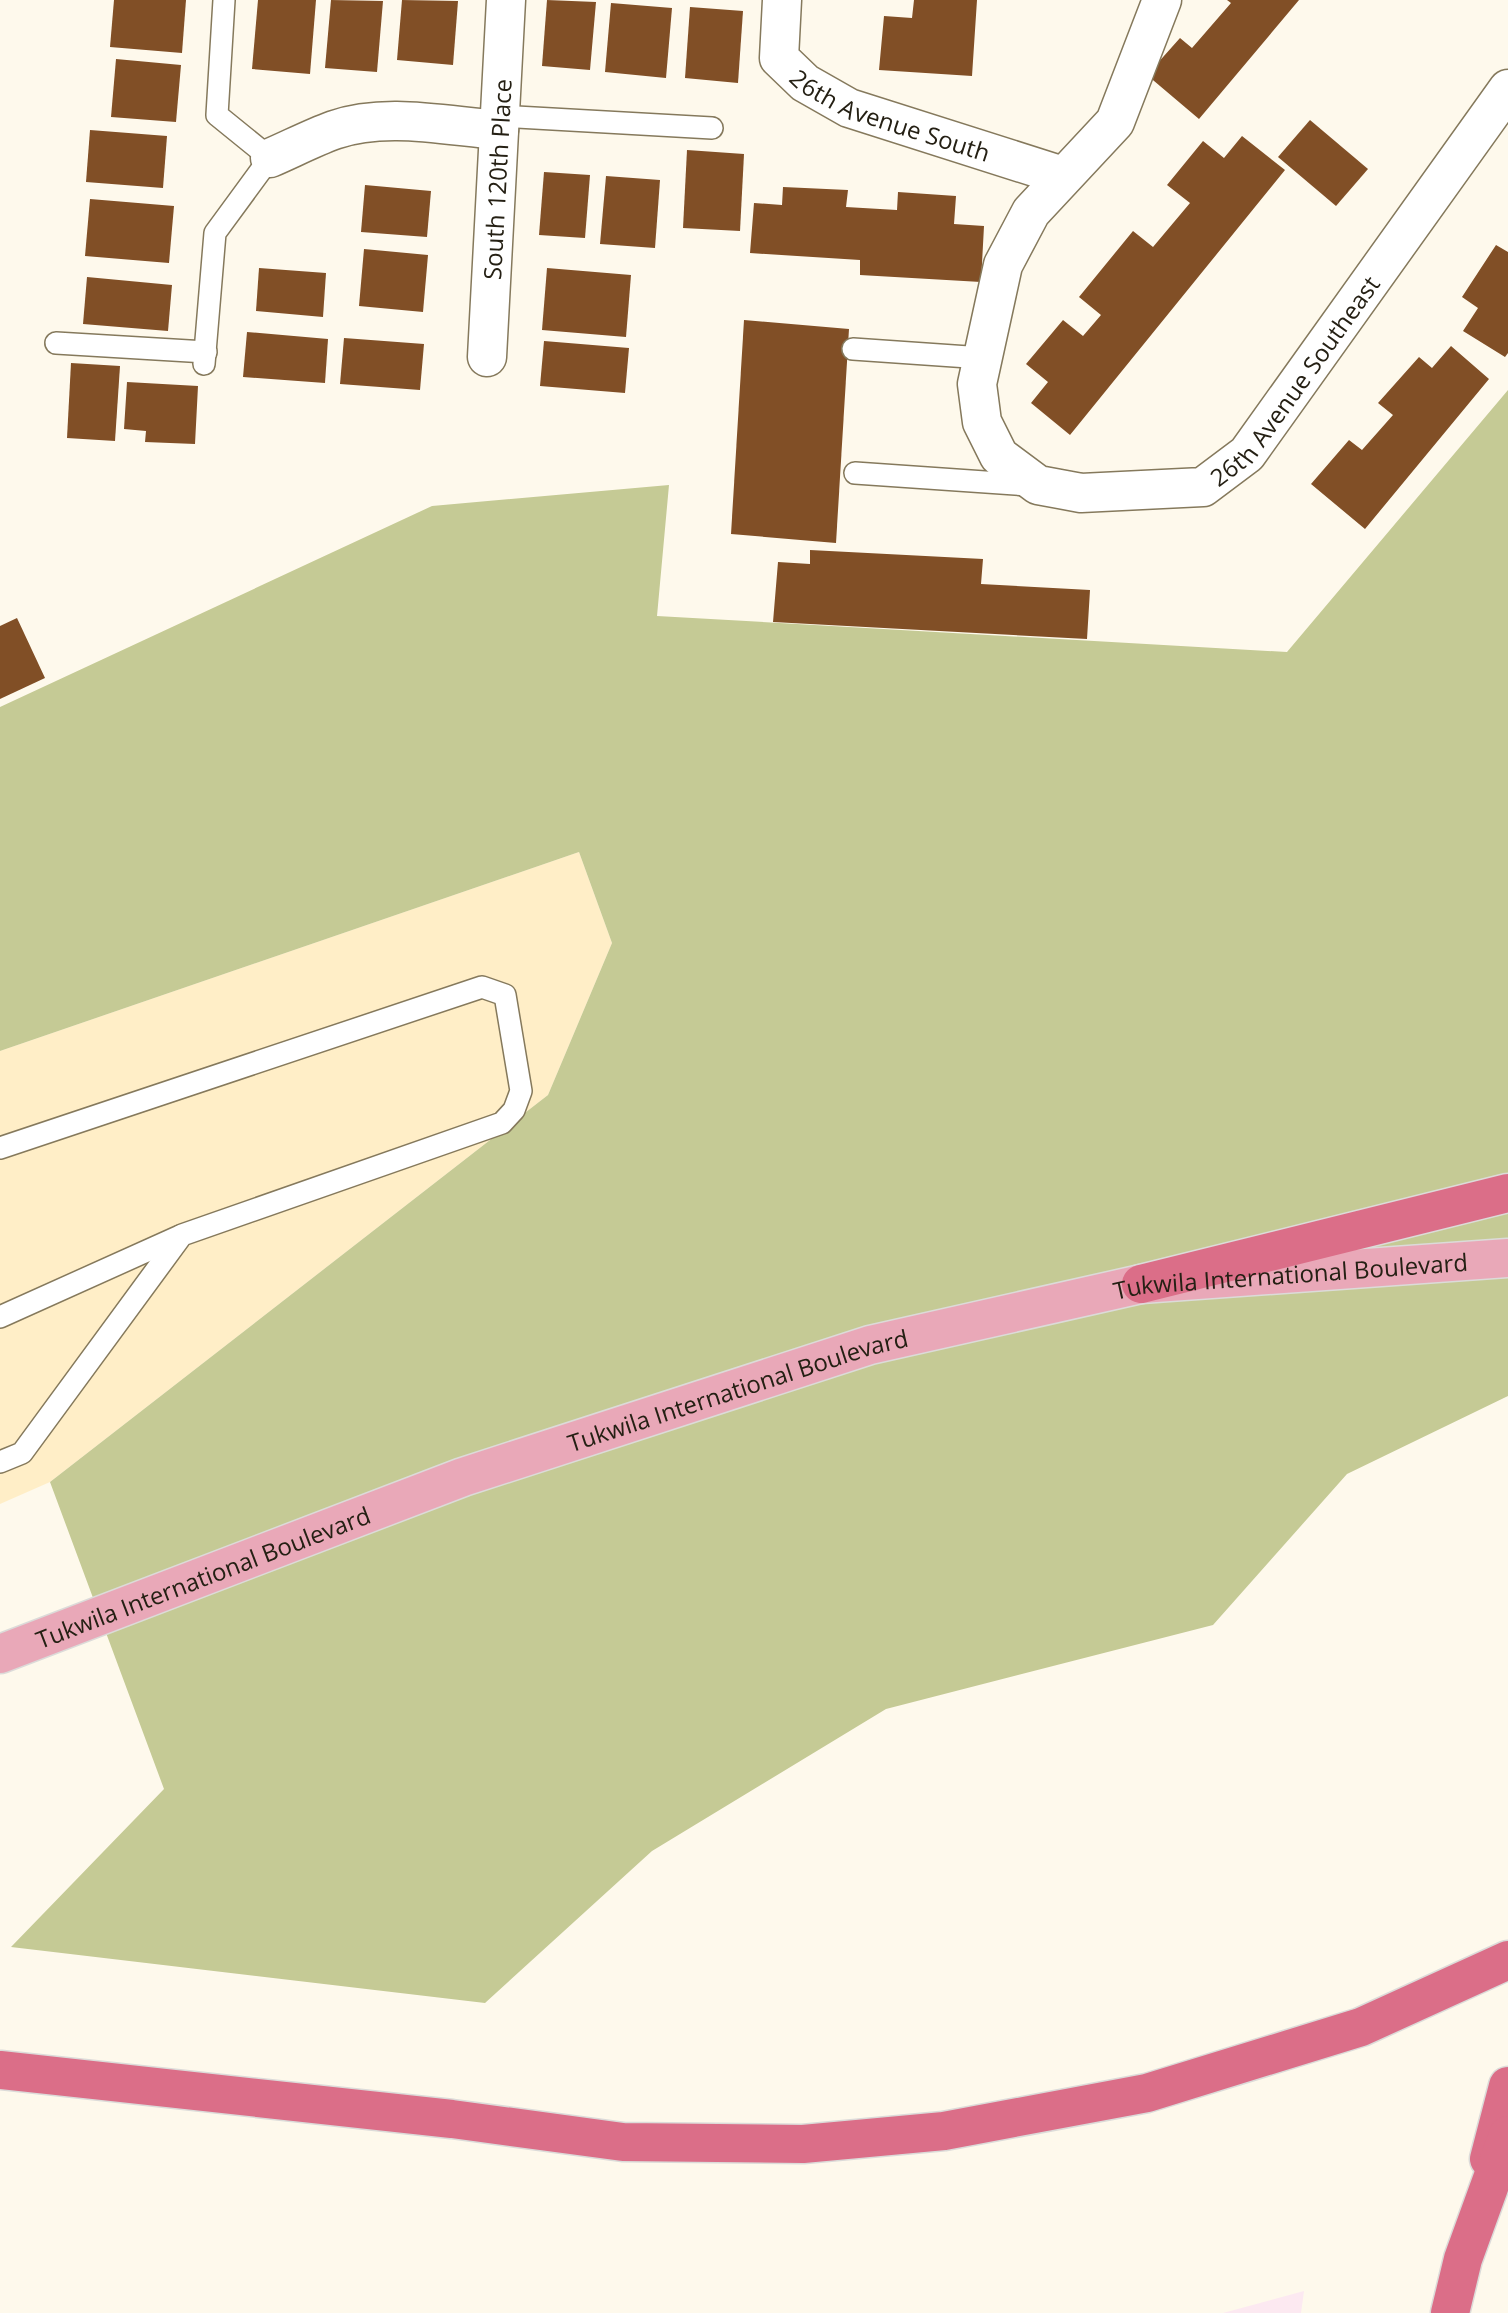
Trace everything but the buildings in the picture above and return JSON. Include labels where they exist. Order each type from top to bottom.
[{"type":"highway","points":[[1141,1284],[1508,1193]]},
{"type":"highway","points":[[0,2070],[452,2119],[622,2142],[803,2144],[944,2132],[1147,2093],[1361,2027],[1508,1960]]},
{"type":"highway","points":[[1450,2313],[1508,2087]]},
{"type":"highway","points":[[1464,2259],[1508,2135]]},
{"type":"main road","name":"Tukwila International Boulevard","points":[[0,1654],[463,1477],[870,1345],[1141,1284],[1508,1258]]},
{"type":"street","name":"South 120th Place","points":[[487,357],[506,0]]},
{"type":"street","name":"26th Avenue South","points":[[782,0],[779,58],[805,83],[849,108],[1063,176]]},
{"type":"street","name":"26th Avenue Southeast","points":[[1162,0],[1115,122],[1031,212],[1003,265],[977,384],[982,422],[999,456],[1038,485],[1081,493],[1203,487],[1247,454],[1508,89]]},
{"type":"street","points":[[270,158],[335,130],[369,123],[500,123]]},
{"type":"lane","points":[[56,343],[205,358],[215,233],[270,158],[217,116],[224,0]]},
{"type":"lane","points":[[500,123],[712,128]]},
{"type":"lane","points":[[853,349],[983,358]]},
{"type":"lane","points":[[855,473],[1038,485]]},
{"type":"lane","points":[[0,1148],[482,987],[505,995],[522,1091],[514,1110],[502,1123],[182,1236],[0,1317]]},
{"type":"lane","points":[[0,1462],[22,1453],[182,1236]]},
{"type":"shaded area","points":[[579,852],[612,943],[548,1095],[50,1482],[0,1504],[0,1051]]},
{"type":"shaded area","points":[[1304,2291],[1301,2313],[1223,2313]]},
{"type":"green space","points":[[1508,390],[1508,1396],[1347,1474],[1213,1625],[886,1709],[652,1851],[485,2003],[11,1947],[164,1789],[50,1482],[548,1095],[612,943],[579,852],[0,1051],[0,707],[432,506],[669,485],[657,616],[1287,652]]}]
